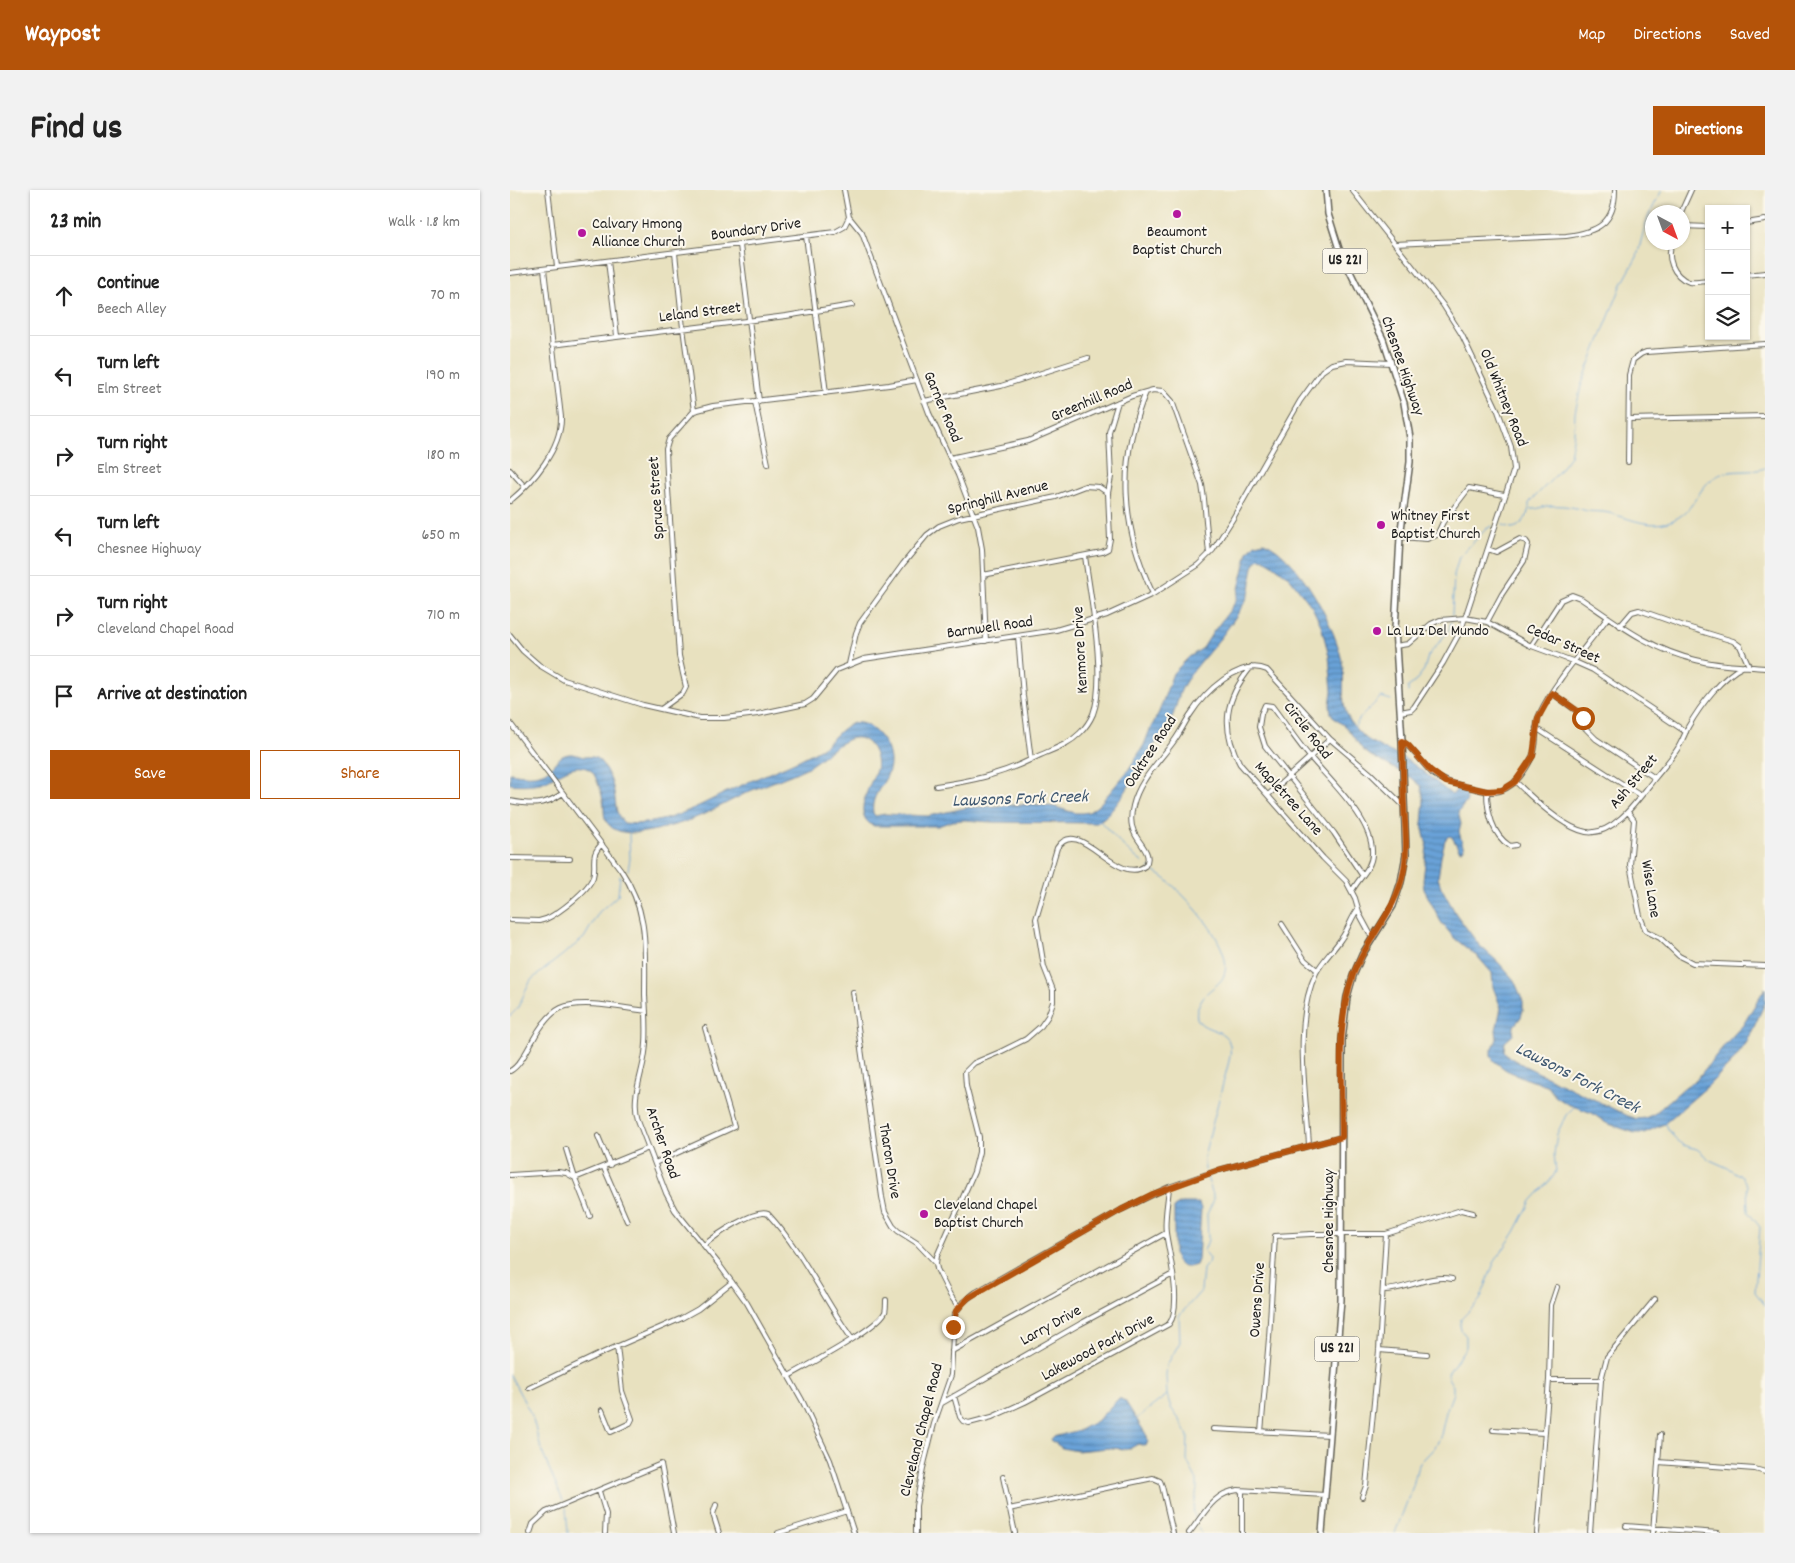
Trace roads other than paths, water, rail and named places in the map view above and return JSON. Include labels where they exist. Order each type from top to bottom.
[{"type":"main road","name":"Chesnee Highway","points":[[1322,1533],[1341,1300],[1342,1040],[1344,1014],[1353,976],[1362,955],[1392,906],[1404,870],[1406,844],[1402,741],[1395,646],[1400,537],[1410,462],[1410,438],[1404,403],[1379,329],[1339,249],[1328,214],[1326,190]]},
{"type":"street","points":[[548,190],[557,267]]},
{"type":"street","name":"Garner Road","points":[[844,190],[849,217],[862,233],[924,400],[974,516],[982,549],[986,641]]},
{"type":"street","name":"Old Whitney Road","points":[[1352,190],[1456,325],[1472,354],[1498,411],[1511,447],[1514,462],[1512,477],[1504,496],[1465,618],[1450,653],[1417,703],[1410,710],[1400,712]]},
{"type":"street","points":[[1394,244],[1566,236],[1583,233],[1600,226],[1608,219],[1615,206],[1615,190]]},
{"type":"street","points":[[1684,205],[1691,190]]},
{"type":"street","name":"Boundary Drive","points":[[510,273],[838,231],[844,227],[849,217]]},
{"type":"street","points":[[1750,222],[1765,220]]},
{"type":"street","points":[[1690,226],[1705,226]]},
{"type":"street","points":[[806,236],[826,393]]},
{"type":"street","points":[[740,245],[750,320],[757,402],[768,464]]},
{"type":"street","points":[[1671,250],[1670,261],[1674,271],[1690,282],[1705,281]]},
{"type":"street","points":[[675,253],[694,411],[713,406],[757,402],[917,380]]},
{"type":"street","points":[[608,261],[616,336]]},
{"type":"street","points":[[510,501],[526,487],[554,447],[560,432],[560,416],[544,269]]},
{"type":"street","points":[[1750,275],[1765,273]]},
{"type":"street","name":"Leland Street","points":[[552,344],[816,312],[852,305]]},
{"type":"street","points":[[1628,462],[1630,370],[1633,360],[1641,354],[1765,344]]},
{"type":"street","points":[[924,400],[1001,386],[1088,358]]},
{"type":"street","name":"Barnwell Road","points":[[510,635],[531,658],[559,678],[661,709],[690,716],[710,718],[758,714],[798,706],[813,699],[832,674],[849,664],[879,656],[1056,630],[1094,620],[1153,594],[1185,574],[1209,554],[1232,520],[1300,401],[1320,373],[1332,364],[1346,361],[1391,363]]},
{"type":"street","name":"Greenhill Road","points":[[950,458],[1028,441],[1118,402],[1146,392],[1162,391],[1170,397],[1176,409],[1202,485],[1209,554]]},
{"type":"street","points":[[1146,392],[1131,438],[1126,487],[1132,536],[1141,567],[1153,594]]},
{"type":"street","points":[[983,575],[1085,556],[1102,552],[1109,547],[1108,493],[1111,477],[1109,432],[1118,402]]},
{"type":"street","name":"Spruce Street","points":[[661,709],[683,693],[686,687],[678,647],[666,446],[671,435],[694,411]]},
{"type":"street","points":[[1628,419],[1765,416]]},
{"type":"street","points":[[510,470],[526,487]]},
{"type":"street","name":"Springhill Avenue","points":[[849,664],[860,623],[886,585],[922,540],[933,530],[945,523],[1056,497],[1085,486],[1100,487],[1108,493]]},
{"type":"street","points":[[1400,537],[1427,539],[1437,535],[1443,522],[1469,488],[1504,496]]},
{"type":"street","points":[[1487,622],[1502,594],[1524,561],[1528,544],[1520,539],[1496,552],[1488,549]]},
{"type":"street","name":"Kenmore Drive","points":[[936,786],[991,776],[1006,771],[1060,747],[1085,728],[1093,714],[1098,682],[1094,620],[1085,556]]},
{"type":"street","points":[[1531,646],[1561,600],[1572,595],[1580,598],[1620,626],[1654,646],[1684,657],[1707,662],[1765,668]]},
{"type":"street","points":[[1620,626],[1632,612],[1639,610],[1684,626],[1722,636],[1734,641],[1739,646],[1746,666]]},
{"type":"street","points":[[1402,741],[1408,745],[1430,770],[1452,784],[1487,791],[1502,790],[1515,782],[1533,756],[1536,728],[1540,714],[1552,693],[1608,617]]},
{"type":"street","name":"Cedar Street","points":[[1395,646],[1411,642],[1435,622],[1445,619],[1465,618],[1487,622],[1531,646],[1593,670],[1686,732]]},
{"type":"street","points":[[1018,636],[1031,760]]},
{"type":"street","name":"Ash Street","points":[[1515,782],[1546,810],[1584,832],[1592,833],[1604,830],[1628,812],[1641,796],[1678,748],[1694,717],[1716,690],[1730,674],[1746,666]]},
{"type":"street","points":[[1251,667],[1264,668],[1271,673],[1330,739],[1370,773],[1404,806]]},
{"type":"street","name":"Mapletree Lane","points":[[1251,667],[1231,698],[1228,708],[1228,727],[1232,746],[1240,764],[1323,858],[1346,881],[1373,939]]},
{"type":"street","name":"Oaktree Road","points":[[936,1263],[937,1256],[974,1172],[979,1152],[979,1137],[964,1078],[965,1072],[974,1063],[1026,1039],[1046,1020],[1051,1009],[1052,990],[1044,967],[1036,920],[1057,848],[1065,840],[1075,839],[1086,844],[1111,862],[1125,868],[1137,870],[1145,866],[1148,860],[1147,854],[1134,834],[1132,826],[1134,804],[1141,786],[1201,700],[1230,675],[1251,667]]},
{"type":"street","points":[[1552,693],[1581,714],[1586,728],[1596,739],[1655,778]]},
{"type":"street","name":"Circle Road","points":[[1352,891],[1362,875],[1372,856],[1372,848],[1366,828],[1358,814],[1310,757],[1272,706],[1264,706],[1259,720],[1262,740],[1334,833],[1362,875]]},
{"type":"street","name":"Archer Road","points":[[510,723],[602,844],[627,879],[636,896],[645,934],[646,1011],[646,1050],[635,1095],[638,1120],[675,1210],[704,1245],[754,1314],[789,1376],[824,1445],[854,1533]]},
{"type":"street","points":[[1536,728],[1641,796]]},
{"type":"street","points":[[1268,795],[1330,739]]},
{"type":"street","points":[[1487,791],[1487,807],[1494,826],[1503,842],[1510,846],[1516,845]]},
{"type":"street","points":[[510,801],[537,805],[556,798],[563,793]]},
{"type":"street","name":"Wise Lane","points":[[1628,812],[1634,820],[1631,869],[1640,916],[1646,931],[1660,938],[1679,956],[1693,963],[1765,966]]},
{"type":"street","points":[[510,920],[539,921],[546,919],[583,891],[593,877],[595,852],[602,844]]},
{"type":"street","points":[[510,858],[570,859]]},
{"type":"street","points":[[1309,1145],[1302,1026],[1307,1000],[1318,970],[1346,932],[1358,909]]},
{"type":"street","points":[[1282,924],[1305,960],[1318,970]]},
{"type":"street","name":"Tharon Drive","points":[[853,992],[867,1103],[883,1205],[893,1226],[917,1243],[936,1263],[950,1295],[958,1306]]},
{"type":"street","points":[[510,1071],[514,1069],[526,1052],[538,1030],[552,1014],[560,1009],[572,1005],[646,1011]]},
{"type":"street","points":[[655,1163],[733,1129],[735,1125],[705,1028]]},
{"type":"street","points":[[598,1136],[610,1165]]},
{"type":"street","points":[[958,1306],[976,1292],[1121,1210],[1169,1187],[1219,1170],[1342,1137]]},
{"type":"street","points":[[510,1175],[558,1172],[566,1173],[575,1178],[604,1168],[649,1148]]},
{"type":"street","points":[[566,1150],[590,1216]]},
{"type":"street","points":[[604,1168],[627,1221]]},
{"type":"street","name":"Lakewood Park Drive","points":[[954,1396],[960,1418],[965,1422],[977,1422],[992,1418],[1166,1326],[1171,1321],[1173,1314],[1173,1274],[1166,1233],[1169,1187]]},
{"type":"street","points":[[1342,1234],[1386,1234],[1461,1210],[1473,1213]]},
{"type":"street","points":[[704,1245],[733,1226],[760,1212],[768,1214],[808,1266],[840,1322],[852,1339]]},
{"type":"street","points":[[952,1351],[1166,1233]]},
{"type":"street","name":"Owens Drive","points":[[1261,1432],[1275,1236],[1342,1234]]},
{"type":"street","points":[[1362,1497],[1366,1486],[1386,1234]]},
{"type":"street","name":"Larry Drive","points":[[942,1403],[1080,1324],[1173,1274]]},
{"type":"street","points":[[1383,1290],[1393,1290],[1441,1277],[1452,1279]]},
{"type":"street","points":[[529,1388],[686,1316],[732,1282]]},
{"type":"street","points":[[1537,1533],[1548,1380],[1551,1305],[1557,1287]]},
{"type":"street","points":[[789,1376],[852,1339],[876,1322],[885,1312],[886,1300]]},
{"type":"street","points":[[1590,1533],[1601,1380],[1607,1357],[1655,1300]]},
{"type":"street","name":"Cleveland Chapel Road","points":[[916,1533],[916,1506],[919,1486],[930,1441],[951,1376],[953,1320],[958,1306]]},
{"type":"street","points":[[602,1410],[611,1432],[630,1423],[632,1418],[622,1391],[617,1346]]},
{"type":"street","points":[[1378,1350],[1427,1354]]},
{"type":"street","points":[[1548,1380],[1601,1380]]},
{"type":"street","points":[[1213,1429],[1330,1435]]},
{"type":"street","points":[[1493,1430],[1544,1433]]},
{"type":"street","points":[[1654,1531],[1660,1436]]},
{"type":"street","points":[[1658,1462],[1746,1468],[1765,1472]]},
{"type":"street","points":[[530,1533],[533,1524],[546,1512],[661,1464],[674,1533]]},
{"type":"street","points":[[1003,1477],[1015,1533]]},
{"type":"street","points":[[1010,1509],[1152,1478],[1158,1479],[1162,1486],[1173,1533]]},
{"type":"street","points":[[599,1491],[606,1514],[605,1533]]},
{"type":"street","points":[[1242,1491],[1242,1533]]},
{"type":"street","points":[[1189,1533],[1210,1504],[1227,1492],[1325,1495]]},
{"type":"street","points":[[716,1505],[713,1514],[719,1533]]},
{"type":"street","points":[[778,1533],[847,1511]]},
{"type":"street","points":[[1626,1526],[1654,1531],[1718,1533]]},
{"type":"water","points":[[1264,542],[1277,550],[1290,562],[1315,596],[1325,615],[1340,652],[1343,667],[1343,693],[1346,713],[1355,728],[1376,745],[1416,766],[1452,795],[1458,788],[1466,794],[1467,801],[1458,812],[1461,824],[1459,832],[1464,849],[1462,851],[1459,850],[1452,837],[1449,836],[1445,840],[1438,878],[1456,914],[1479,945],[1514,980],[1523,1001],[1521,1017],[1514,1026],[1513,1035],[1505,1042],[1504,1051],[1509,1057],[1628,1116],[1636,1119],[1645,1118],[1654,1114],[1697,1079],[1743,1025],[1765,988],[1765,1003],[1747,1042],[1734,1060],[1709,1085],[1664,1124],[1644,1133],[1635,1133],[1606,1123],[1592,1113],[1567,1104],[1555,1096],[1547,1085],[1506,1070],[1494,1061],[1491,1052],[1497,1039],[1496,1030],[1501,1008],[1493,987],[1492,973],[1478,957],[1454,938],[1441,922],[1424,889],[1423,881],[1427,846],[1422,824],[1424,800],[1421,786],[1412,778],[1363,750],[1347,728],[1334,718],[1330,705],[1332,691],[1329,656],[1321,625],[1312,607],[1289,577],[1264,559],[1259,558],[1255,562],[1249,595],[1239,612],[1186,681],[1173,715],[1128,787],[1111,811],[1097,823],[965,820],[952,821],[938,826],[874,826],[867,821],[863,808],[877,765],[872,748],[865,740],[860,738],[849,739],[806,768],[750,791],[701,815],[681,823],[645,832],[625,832],[616,830],[609,825],[605,818],[600,788],[592,771],[586,768],[574,767],[540,783],[510,784],[510,773],[529,775],[544,773],[566,755],[594,757],[601,762],[609,775],[618,815],[624,823],[655,821],[685,812],[800,760],[822,747],[845,727],[850,724],[859,723],[870,727],[879,735],[886,745],[890,760],[887,777],[873,804],[875,816],[885,814],[928,816],[965,808],[1032,804],[1055,807],[1075,813],[1089,812],[1099,805],[1127,772],[1144,745],[1159,712],[1173,673],[1189,657],[1203,648],[1230,610],[1236,601],[1248,552],[1255,544]]},
{"type":"water","points":[[1181,1203],[1199,1203],[1201,1209],[1198,1260],[1196,1265],[1188,1267],[1180,1265],[1174,1254],[1174,1207]]},
{"type":"water","points":[[1119,1398],[1125,1401],[1147,1436],[1146,1446],[1138,1444],[1129,1449],[1108,1448],[1077,1451],[1062,1448],[1052,1441],[1053,1437],[1080,1430],[1098,1420]]},
{"type":"waterway","points":[[1503,525],[1511,528],[1522,522],[1527,515],[1529,503],[1556,475],[1570,456],[1575,413],[1581,386],[1622,284],[1637,257],[1649,215],[1662,190]]},
{"type":"waterway","points":[[1531,509],[1547,506],[1566,506],[1587,511],[1609,513],[1647,523],[1663,523],[1671,521],[1684,513],[1706,485],[1718,476],[1724,473],[1765,468]]},
{"type":"waterway","points":[[1452,615],[1454,575],[1459,557],[1486,529],[1492,526]]},
{"type":"waterway","points":[[1408,692],[1408,687],[1414,683],[1424,670],[1428,656],[1449,630],[1451,622]]},
{"type":"waterway","points":[[1354,728],[1360,718],[1381,697],[1391,700]]},
{"type":"waterway","points":[[1099,820],[1129,852],[1143,863]]},
{"type":"waterway","points":[[628,870],[630,859],[629,834]]},
{"type":"waterway","points":[[1149,868],[1168,881],[1198,912],[1217,939],[1226,964],[1222,979],[1204,996],[1197,1012],[1197,1018],[1200,1023],[1224,1036],[1229,1041],[1230,1049],[1229,1061],[1204,1156],[1205,1170]]},
{"type":"waterway","points":[[510,1016],[517,1009],[531,980],[584,938],[599,912],[618,895],[620,876]]},
{"type":"waterway","points":[[1395,1533],[1413,1486],[1417,1469],[1420,1463],[1436,1446],[1441,1435],[1446,1412],[1453,1393],[1453,1386],[1448,1378],[1448,1373],[1466,1347],[1466,1336],[1461,1330],[1460,1325],[1461,1319],[1480,1300],[1494,1263],[1515,1232],[1531,1201],[1553,1177],[1556,1171],[1554,1154],[1557,1134],[1566,1115],[1574,1107]]},
{"type":"waterway","points":[[1664,1123],[1676,1140],[1683,1145],[1697,1149],[1710,1160],[1728,1168],[1742,1177],[1747,1185],[1748,1212],[1760,1227],[1755,1292],[1765,1305]]},
{"type":"waterway","points":[[1196,1519],[1193,1512],[1197,1480],[1187,1461],[1188,1436],[1171,1408],[1167,1395],[1166,1375],[1167,1365],[1180,1342],[1179,1316],[1201,1291],[1203,1269],[1209,1259],[1204,1251],[1208,1240],[1207,1214],[1213,1202],[1213,1195],[1207,1177]]},
{"type":"waterway","points":[[510,1375],[532,1416],[542,1452],[563,1501]]},
{"type":"waterway","points":[[1136,1419],[1167,1395]]},
{"type":"waterway","points":[[566,1508],[568,1533]]},
{"type":"waterway","points":[[1198,1527],[1201,1533]]},
{"type":"place","name":"Beaumont Baptist Church","points":[[1177,214]]},
{"type":"place","name":"Calvary Hmong Alliance Church","points":[[582,233]]},
{"type":"place","name":"Whitney First Baptist Church","points":[[1381,525]]},
{"type":"place","name":"La Luz Del Mundo","points":[[1377,631]]},
{"type":"place","name":"Cleveland Chapel Baptist Church","points":[[924,1214]]},
{"type":"water label","name":"Lawsons Fork Creek","points":[[1020,800]]},
{"type":"water label","name":"Lawsons Fork Creek","points":[[1577,1079]]}]
